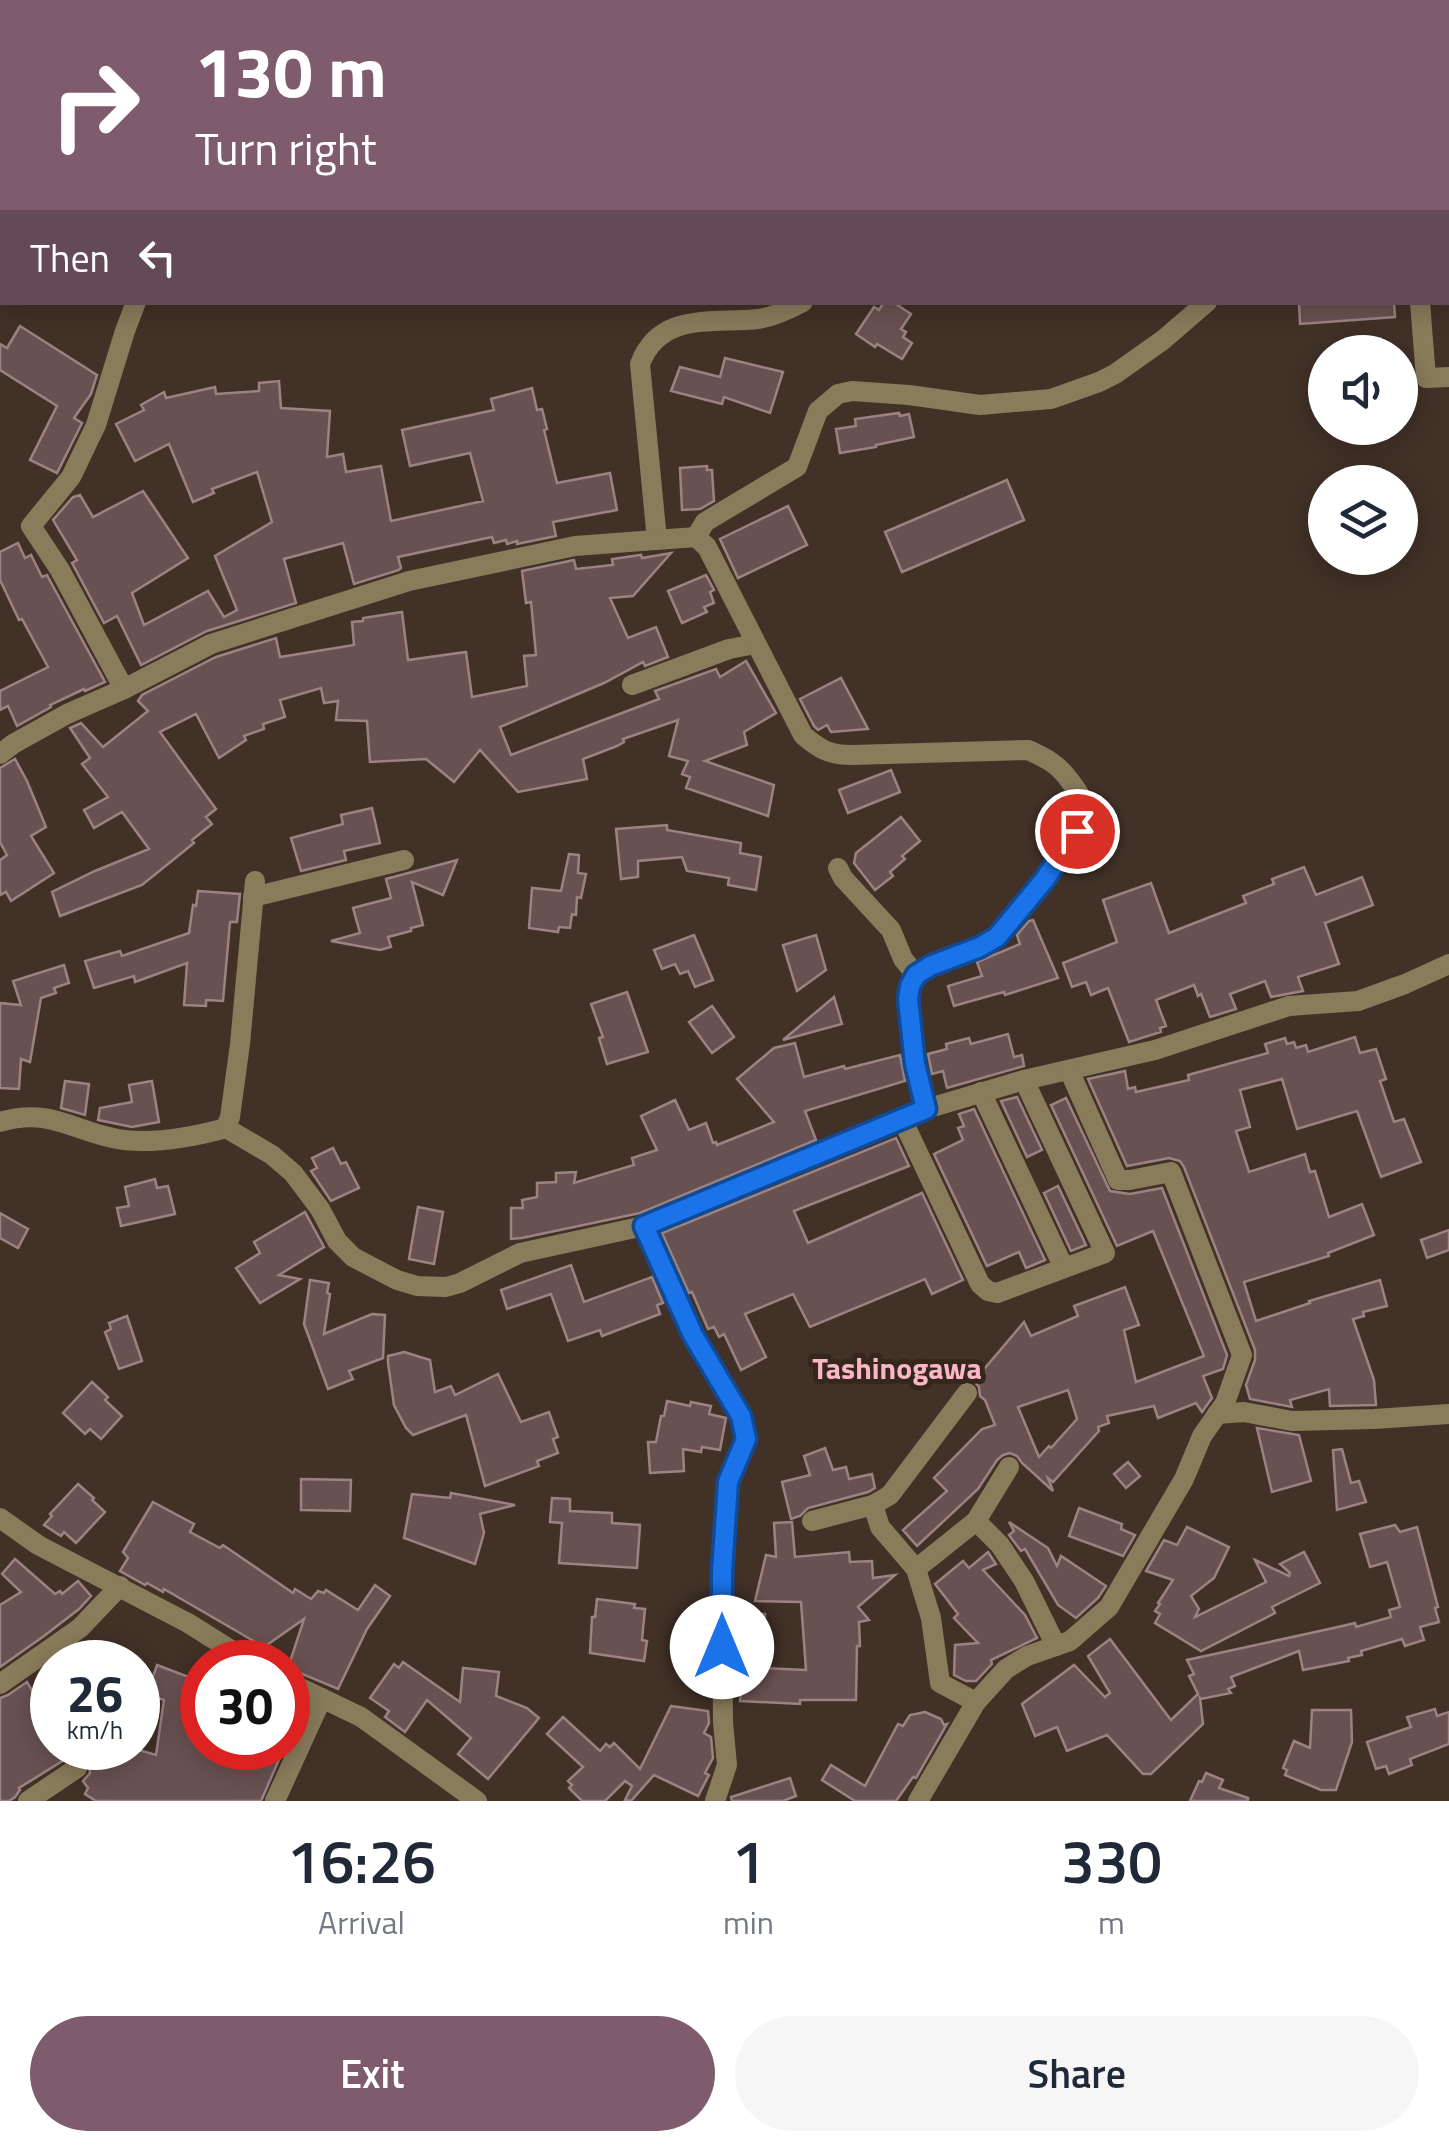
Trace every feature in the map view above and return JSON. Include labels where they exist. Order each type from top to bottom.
[{"type":"street","points":[[124,689],[60,570],[31,526],[70,477],[96,425],[135,305]]},
{"type":"street","points":[[657,540],[640,364],[647,346],[666,330],[683,324],[764,318],[796,305]]},
{"type":"street","points":[[696,538],[705,522],[797,467],[818,411],[838,394],[852,391],[910,395],[980,405],[1052,399],[1116,374],[1204,305]]},
{"type":"street","points":[[1420,305],[1426,378],[1449,377]]},
{"type":"street","points":[[0,754],[67,714],[211,644],[409,581],[575,546],[696,538],[706,547],[804,735],[825,753],[1028,750],[1062,769],[1082,800],[1083,815],[1077,831],[1045,879],[997,937],[946,958],[916,975],[910,986],[915,1064],[926,1109]]},
{"type":"street","points":[[632,685],[729,649],[755,644]]},
{"type":"street","points":[[226,1128],[240,1044],[254,889],[404,860]]},
{"type":"street","points":[[838,868],[890,930],[903,959],[916,975]]},
{"type":"street","points":[[0,1122],[31,1116],[54,1118],[110,1138],[147,1141],[226,1128],[272,1155],[293,1174],[352,1257],[398,1280],[431,1288],[460,1283],[520,1253],[644,1226],[926,1109],[1024,1080],[1155,1050],[1289,1006],[1358,1000],[1449,964]]},
{"type":"street","points":[[918,1801],[976,1702],[1006,1669],[1027,1656],[1070,1642],[1109,1607],[1184,1479],[1202,1436],[1226,1403],[1242,1356],[1171,1172],[1118,1180],[1069,1070]]},
{"type":"street","points":[[902,1119],[980,1284],[997,1294],[1105,1253],[1024,1080]]},
{"type":"street","points":[[981,1092],[1064,1268]]},
{"type":"street","points":[[644,1226],[693,1335],[741,1416],[746,1439],[728,1482],[722,1572],[727,1765],[715,1801]]},
{"type":"street","points":[[812,1521],[873,1505],[890,1495],[967,1393]]},
{"type":"street","points":[[1217,1414],[1244,1412],[1292,1421],[1449,1414]]},
{"type":"street","points":[[916,1569],[976,1522],[1009,1467]]},
{"type":"street","points":[[873,1505],[880,1527],[916,1569],[930,1618],[940,1683],[976,1702]]},
{"type":"street","points":[[0,1518],[38,1545],[216,1640]]},
{"type":"street","points":[[976,1522],[1000,1545],[1024,1581],[1056,1646]]},
{"type":"street","points":[[0,1684],[80,1628],[120,1586]]},
{"type":"street","points":[[310,1692],[360,1717],[477,1801]]},
{"type":"street","points":[[275,1801],[322,1698]]},
{"type":"street","points":[[28,1801],[75,1770]]},
{"type":"building","points":[[882,305],[898,305],[911,314],[901,329],[906,332],[903,337],[912,343],[902,359],[856,334],[874,307],[879,310]]},
{"type":"building","points":[[1299,305],[1394,305],[1395,317],[1300,324]]},
{"type":"building","points":[[20,326],[97,375],[91,394],[74,418],[82,423],[57,473],[30,460],[57,406],[0,370],[0,344],[7,348]]},
{"type":"building","points":[[725,358],[783,372],[770,413],[724,397],[722,404],[671,391],[680,367],[720,377]]},
{"type":"building","points":[[279,381],[281,408],[330,411],[327,457],[343,454],[346,472],[381,466],[391,521],[483,501],[470,453],[410,466],[402,430],[494,410],[491,399],[532,388],[537,410],[542,409],[557,483],[610,473],[617,510],[553,522],[556,536],[517,544],[507,544],[506,540],[494,543],[492,537],[398,557],[399,570],[354,584],[343,543],[284,559],[296,603],[207,631],[141,665],[117,616],[104,623],[72,563],[77,560],[53,520],[73,497],[80,495],[93,517],[143,491],[188,558],[132,593],[144,625],[208,591],[224,617],[237,610],[215,556],[272,522],[257,472],[212,489],[214,493],[193,502],[169,444],[135,461],[116,424],[144,410],[141,405],[164,392],[166,398],[215,387],[216,394],[259,391],[259,383]]},
{"type":"building","points":[[909,414],[914,437],[840,453],[836,429],[856,426],[855,419]]},
{"type":"building","points":[[707,466],[707,470],[712,470],[714,501],[700,509],[682,510],[680,468]]},
{"type":"building","points":[[1007,480],[1024,520],[902,572],[885,532]]},
{"type":"building","points":[[788,506],[807,545],[738,578],[720,539]]},
{"type":"building","points":[[18,543],[25,558],[31,555],[42,577],[47,575],[105,682],[50,705],[17,726],[8,706],[0,710],[0,691],[48,667],[0,580],[0,552]]},
{"type":"building","points":[[671,553],[633,596],[610,598],[628,638],[656,627],[668,657],[645,666],[643,662],[500,727],[511,755],[659,699],[655,691],[716,669],[720,677],[746,661],[776,713],[744,732],[747,745],[705,761],[774,785],[768,816],[686,788],[690,777],[682,774],[688,761],[669,756],[678,720],[623,739],[617,746],[583,759],[587,779],[518,792],[480,750],[454,782],[426,759],[370,762],[367,721],[336,720],[338,701],[324,703],[321,688],[280,700],[285,717],[263,724],[264,729],[244,736],[246,740],[219,758],[196,714],[160,732],[216,809],[206,817],[212,824],[142,885],[60,916],[52,892],[149,849],[122,812],[94,828],[84,810],[108,797],[82,764],[90,758],[70,728],[81,723],[103,747],[148,711],[138,701],[142,695],[216,657],[276,638],[280,657],[354,645],[352,622],[402,612],[408,660],[466,652],[472,697],[527,686],[524,656],[536,655],[531,602],[526,603],[522,571],[574,560],[576,569],[613,565],[612,559]]},
{"type":"building","points":[[706,575],[714,590],[710,592],[714,603],[704,607],[707,612],[682,623],[668,591]]},
{"type":"building","points":[[841,678],[868,729],[831,732],[827,725],[818,730],[814,726],[800,699]]},
{"type":"building","points":[[15,759],[46,827],[31,836],[54,873],[11,901],[6,892],[0,895],[0,860],[7,855],[0,842],[0,768]]},
{"type":"building","points":[[891,770],[900,792],[848,813],[839,790]]},
{"type":"building","points":[[372,808],[380,843],[344,851],[346,860],[301,871],[291,838],[343,824],[341,815]]},
{"type":"building","points":[[901,817],[920,841],[902,856],[905,859],[890,872],[893,876],[875,890],[854,863],[856,853]]},
{"type":"building","points":[[667,825],[667,830],[741,843],[740,853],[761,857],[756,890],[728,885],[729,878],[687,871],[682,857],[638,861],[638,877],[621,879],[616,829]]},
{"type":"building","points":[[569,854],[579,855],[578,873],[586,874],[570,928],[559,927],[558,932],[529,928],[532,888],[561,891]]},
{"type":"building","points":[[457,860],[443,895],[412,882],[423,925],[388,937],[391,947],[380,950],[331,941],[360,933],[353,908],[391,898],[386,879]]},
{"type":"building","points":[[1304,867],[1316,895],[1362,877],[1373,905],[1325,923],[1339,964],[1298,977],[1303,991],[1271,997],[1265,981],[1230,994],[1236,1009],[1210,1017],[1194,985],[1156,1000],[1166,1026],[1160,1028],[1161,1032],[1129,1042],[1108,988],[1091,995],[1086,982],[1072,987],[1063,963],[1117,942],[1103,900],[1151,883],[1169,933],[1246,903],[1243,896]]},
{"type":"building","points":[[198,891],[240,894],[237,922],[230,922],[223,1001],[206,1000],[206,1006],[184,1005],[187,963],[135,982],[134,976],[94,988],[85,961],[120,951],[122,956],[189,933]]},
{"type":"building","points":[[1033,920],[1058,978],[954,1006],[948,986],[982,976],[977,962],[1020,944],[1017,935]]},
{"type":"building","points":[[694,935],[713,980],[695,987],[688,971],[680,974],[675,964],[662,969],[654,950]]},
{"type":"building","points":[[816,935],[826,970],[797,991],[783,945]]},
{"type":"building","points":[[64,965],[69,983],[41,998],[30,1062],[21,1059],[19,1089],[0,1088],[0,1003],[21,1005],[13,981]]},
{"type":"building","points":[[627,992],[648,1052],[607,1064],[599,1038],[603,1037],[591,1004]]},
{"type":"building","points":[[834,997],[842,1024],[783,1040]]},
{"type":"building","points":[[712,1006],[734,1037],[712,1053],[689,1022]]},
{"type":"building","points":[[1008,1034],[1014,1057],[1022,1055],[1024,1066],[947,1088],[943,1071],[932,1074],[928,1054],[947,1049],[946,1044],[969,1038],[971,1044]]},
{"type":"building","points":[[1355,1037],[1360,1053],[1376,1049],[1386,1079],[1380,1081],[1394,1122],[1404,1119],[1421,1162],[1381,1177],[1357,1111],[1297,1129],[1282,1079],[1240,1090],[1250,1127],[1236,1131],[1249,1172],[1305,1154],[1310,1172],[1315,1171],[1329,1217],[1362,1204],[1374,1235],[1328,1253],[1329,1256],[1244,1282],[1256,1321],[1380,1280],[1387,1306],[1353,1319],[1374,1380],[1376,1405],[1330,1406],[1329,1389],[1290,1400],[1292,1407],[1250,1399],[1246,1385],[1255,1350],[1184,1167],[1180,1161],[1169,1158],[1127,1166],[1088,1079],[1125,1071],[1128,1089],[1135,1087],[1136,1092],[1189,1080],[1188,1075],[1268,1053],[1265,1044],[1285,1038],[1287,1044],[1294,1042],[1296,1048],[1306,1045],[1308,1052]]},
{"type":"building","points":[[795,1043],[804,1077],[900,1055],[905,1081],[805,1111],[816,1140],[640,1213],[511,1239],[511,1208],[523,1208],[522,1200],[537,1197],[537,1183],[556,1182],[556,1173],[576,1172],[574,1183],[634,1165],[632,1158],[657,1150],[641,1116],[675,1100],[689,1130],[706,1123],[717,1145],[774,1122],[737,1079],[774,1048]]},
{"type":"building","points":[[65,1081],[89,1084],[85,1115],[61,1108]]},
{"type":"building","points":[[152,1081],[159,1122],[132,1127],[98,1120],[100,1108],[132,1102],[129,1085]]},
{"type":"building","points":[[1017,1097],[1042,1150],[1027,1157],[1001,1101]]},
{"type":"building","points":[[1066,1098],[1110,1191],[1130,1194],[1162,1188],[1227,1355],[1223,1369],[1203,1376],[1212,1398],[1202,1412],[1196,1403],[1158,1418],[1154,1406],[1107,1416],[1109,1423],[1098,1427],[1099,1431],[1053,1482],[1048,1478],[1053,1491],[1017,1456],[1003,1455],[978,1489],[917,1546],[903,1530],[947,1491],[934,1478],[982,1429],[995,1425],[974,1381],[1024,1322],[1031,1336],[1078,1316],[1074,1306],[1125,1287],[1139,1325],[1124,1330],[1136,1382],[1204,1356],[1153,1231],[1117,1246],[1051,1105]],"holes":[[[1068,1390],[1077,1419],[1039,1457],[1018,1407]]]},
{"type":"building","points":[[974,1109],[1045,1260],[1026,1268],[1019,1252],[987,1266],[934,1154],[963,1140],[958,1128],[964,1126],[959,1114]]},
{"type":"building","points":[[896,1138],[909,1166],[794,1211],[808,1243],[922,1193],[963,1280],[932,1294],[925,1279],[810,1327],[793,1294],[745,1314],[766,1357],[741,1370],[724,1334],[719,1337],[714,1327],[708,1329],[662,1233]]},
{"type":"building","points":[[333,1148],[341,1164],[346,1162],[359,1188],[331,1201],[311,1171],[317,1168],[312,1158]]},
{"type":"building","points":[[155,1179],[157,1188],[168,1186],[175,1214],[121,1226],[117,1208],[129,1206],[125,1187]]},
{"type":"building","points":[[1058,1186],[1086,1245],[1071,1251],[1044,1193]]},
{"type":"building","points":[[418,1207],[443,1212],[434,1264],[409,1259]]},
{"type":"building","points":[[305,1212],[324,1247],[279,1275],[300,1279],[260,1303],[236,1268],[260,1253],[254,1242]]},
{"type":"building","points":[[0,1213],[28,1229],[18,1248],[0,1238]]},
{"type":"building","points":[[1449,1230],[1449,1250],[1427,1258],[1421,1240]]},
{"type":"building","points":[[571,1265],[584,1302],[652,1277],[663,1303],[657,1305],[660,1314],[602,1336],[600,1330],[568,1341],[551,1294],[507,1309],[501,1290]]},
{"type":"building","points":[[310,1280],[329,1283],[324,1334],[372,1314],[385,1315],[383,1358],[349,1371],[353,1379],[328,1389],[304,1324]]},
{"type":"building","points":[[127,1316],[142,1361],[119,1369],[105,1332],[111,1329],[109,1323]]},
{"type":"building","points":[[404,1352],[430,1360],[435,1392],[451,1386],[455,1395],[498,1374],[521,1422],[549,1412],[558,1437],[553,1439],[558,1453],[537,1461],[539,1466],[485,1486],[466,1415],[413,1435],[406,1428],[394,1405],[388,1363],[388,1356]]},
{"type":"building","points":[[92,1382],[122,1416],[101,1439],[90,1429],[85,1434],[63,1413]]},
{"type":"building","points":[[667,1401],[711,1406],[709,1414],[726,1418],[720,1450],[683,1449],[684,1471],[650,1473],[648,1442],[656,1442]]},
{"type":"building","points":[[1257,1428],[1299,1435],[1311,1481],[1272,1492]]},
{"type":"building","points":[[825,1448],[833,1470],[846,1467],[849,1479],[872,1474],[875,1488],[808,1508],[791,1519],[782,1482],[810,1475],[804,1456]]},
{"type":"building","points":[[1342,1449],[1351,1483],[1359,1481],[1366,1502],[1337,1510],[1333,1450]]},
{"type":"building","points":[[1128,1462],[1140,1476],[1126,1488],[1114,1474]]},
{"type":"building","points":[[301,1479],[351,1480],[350,1511],[301,1510]]},
{"type":"building","points":[[78,1484],[105,1512],[76,1543],[64,1532],[61,1536],[44,1525]]},
{"type":"building","points":[[451,1493],[515,1505],[480,1514],[484,1533],[475,1564],[404,1538],[412,1494],[450,1498]]},
{"type":"building","points":[[552,1498],[570,1499],[570,1511],[612,1513],[612,1523],[640,1525],[637,1568],[559,1563],[562,1523],[550,1522]]},
{"type":"building","points":[[153,1502],[194,1524],[190,1532],[220,1548],[223,1545],[293,1593],[295,1589],[311,1599],[318,1591],[326,1590],[358,1610],[375,1585],[390,1596],[367,1629],[338,1689],[310,1677],[310,1640],[297,1640],[304,1619],[274,1640],[252,1640],[164,1589],[163,1592],[145,1585],[120,1571],[128,1558],[123,1552]]},
{"type":"building","points":[[1079,1508],[1122,1524],[1121,1529],[1135,1535],[1123,1556],[1069,1536]]},
{"type":"building","points":[[792,1522],[795,1557],[849,1552],[850,1562],[872,1561],[873,1578],[895,1575],[858,1607],[869,1620],[859,1622],[856,1700],[800,1700],[800,1704],[740,1701],[743,1650],[736,1650],[736,1614],[765,1614],[762,1668],[806,1670],[801,1602],[755,1601],[766,1555],[776,1557],[774,1523]]},
{"type":"building","points":[[1009,1522],[1048,1548],[1057,1566],[1061,1556],[1106,1586],[1076,1618],[1058,1605],[1025,1549],[1021,1551],[1009,1535],[1014,1531]]},
{"type":"building","points":[[1395,1525],[1400,1532],[1417,1527],[1438,1607],[1435,1608],[1439,1622],[1420,1627],[1424,1640],[1405,1646],[1402,1639],[1361,1651],[1362,1655],[1348,1658],[1349,1661],[1303,1670],[1299,1651],[1231,1677],[1235,1686],[1228,1689],[1231,1693],[1200,1698],[1203,1724],[1151,1774],[1143,1774],[1107,1735],[1067,1751],[1057,1727],[1035,1736],[1022,1704],[1074,1665],[1105,1697],[1110,1693],[1088,1656],[1110,1639],[1171,1720],[1198,1694],[1189,1676],[1194,1674],[1187,1660],[1391,1617],[1389,1610],[1400,1607],[1387,1562],[1370,1567],[1360,1534]]},
{"type":"building","points":[[1187,1527],[1229,1547],[1214,1578],[1191,1596],[1199,1609],[1195,1617],[1266,1582],[1255,1560],[1289,1576],[1280,1564],[1304,1552],[1320,1583],[1272,1607],[1275,1613],[1201,1651],[1155,1623],[1160,1614],[1155,1611],[1158,1603],[1173,1580],[1146,1571],[1164,1540],[1177,1545]]},
{"type":"building","points":[[988,1552],[996,1564],[983,1570],[1025,1615],[1037,1638],[991,1660],[992,1664],[976,1681],[966,1681],[954,1675],[955,1645],[978,1643],[954,1618],[958,1614],[935,1584],[963,1561],[969,1568]]},
{"type":"building","points":[[15,1559],[55,1594],[62,1594],[78,1581],[91,1596],[0,1667],[0,1605],[21,1592],[2,1574]]},
{"type":"building","points":[[597,1599],[645,1609],[644,1661],[590,1653]]},
{"type":"building","points":[[403,1662],[460,1702],[463,1668],[499,1672],[496,1696],[527,1708],[539,1718],[488,1779],[458,1754],[471,1738],[427,1700],[405,1732],[385,1717],[389,1711],[370,1698],[394,1664],[399,1668]]},
{"type":"building","points":[[160,1666],[180,1674],[180,1770],[274,1770],[261,1801],[96,1801],[85,1794],[88,1788],[83,1781],[90,1770],[160,1770],[164,1700],[160,1699]]},
{"type":"building","points":[[27,1682],[30,1770],[48,1770],[19,1788],[9,1801],[0,1801],[0,1698]]},
{"type":"building","points":[[671,1706],[708,1711],[709,1723],[704,1733],[711,1737],[713,1758],[698,1796],[654,1775],[631,1801],[625,1800],[632,1786],[625,1781],[605,1801],[582,1801],[569,1788],[572,1785],[568,1781],[583,1767],[547,1734],[563,1717],[600,1751],[606,1744],[610,1747],[614,1743],[640,1769]]},
{"type":"building","points":[[1435,1709],[1437,1716],[1449,1712],[1449,1744],[1410,1759],[1412,1765],[1389,1774],[1386,1766],[1376,1769],[1367,1742],[1411,1727],[1407,1717]]},
{"type":"building","points":[[1312,1710],[1351,1710],[1352,1742],[1336,1790],[1321,1790],[1285,1775],[1287,1770],[1283,1768],[1294,1741],[1310,1748]]},
{"type":"building","points":[[925,1712],[947,1724],[916,1778],[896,1801],[855,1801],[822,1780],[831,1765],[865,1786],[898,1724],[903,1726],[910,1715]]},
{"type":"building","points":[[1206,1773],[1223,1780],[1219,1788],[1248,1801],[1190,1801]]},
{"type":"building","points":[[790,1778],[796,1796],[783,1801],[732,1801],[731,1797]]},
{"type":"district","name":"Tashinogawa","points":[[897,1368]]},
{"type":"route","points":[[722,1647],[728,1482],[746,1439],[741,1416],[693,1335],[644,1226],[926,1109],[915,1064],[910,986],[916,975],[930,966],[997,937],[1045,879],[1077,831]]}]
